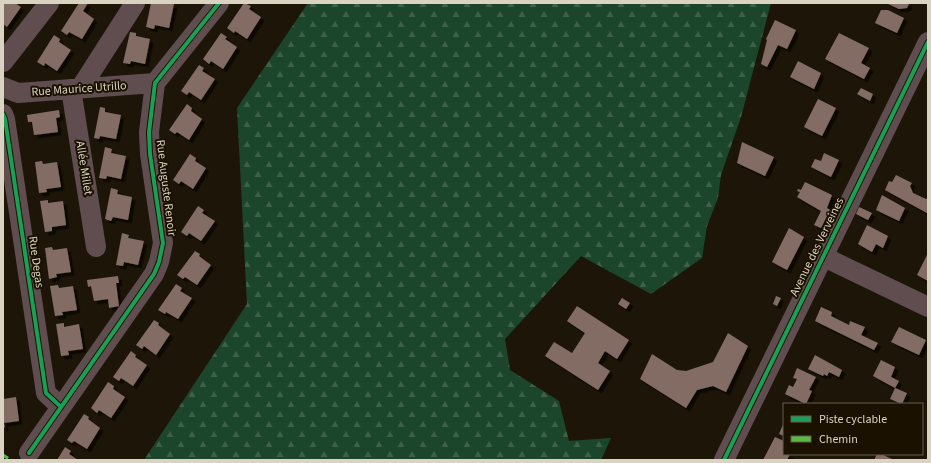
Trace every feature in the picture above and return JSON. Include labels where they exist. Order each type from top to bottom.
[{"type":"street","points":[[3,62],[49,3]]},
{"type":"street","points":[[75,89],[136,3]]},
{"type":"street","points":[[155,83],[219,3]]},
{"type":"street","name":"Avenue des Verveines","points":[[724,460],[824,258],[928,42]]},
{"type":"street","name":"Rue Maurice Utrillo","points":[[3,88],[18,93],[155,83]]},
{"type":"street","name":"Rue Auguste Renoir","points":[[29,453],[154,274],[159,262],[163,243],[150,154],[149,132],[155,83]]},
{"type":"street","name":"Allée Millet","points":[[75,89],[96,247]]},
{"type":"street","name":"Rue Degas","points":[[3,114],[5,118],[46,393],[61,407]]},
{"type":"street","points":[[824,258],[928,308]]},
{"type":"green space","points":[[308,3],[771,3],[741,117],[721,175],[718,198],[707,226],[702,258],[651,294],[581,256],[505,339],[510,370],[559,401],[569,441],[611,438],[601,460],[144,460],[247,304],[237,108]]},
{"type":"building","points":[[3,3],[15,3],[21,7],[7,27],[3,24]]},
{"type":"building","points":[[79,3],[88,3],[83,11],[94,19],[82,39],[69,32],[67,35],[61,31]]},
{"type":"building","points":[[151,3],[174,4],[169,28],[155,25],[154,29],[146,27]]},
{"type":"building","points":[[244,3],[251,6],[249,9],[261,17],[247,39],[235,31],[234,33],[227,28]]},
{"type":"building","points":[[886,3],[909,4],[907,8],[899,9]]},
{"type":"building","points":[[881,10],[888,10],[904,18],[897,33],[875,23]]},
{"type":"building","points":[[775,20],[796,30],[787,49],[778,45],[767,67],[761,64],[766,39]]},
{"type":"building","points":[[130,32],[136,33],[136,36],[150,39],[145,64],[131,61],[130,64],[123,63]]},
{"type":"building","points":[[221,33],[227,37],[225,39],[237,47],[223,69],[211,61],[209,64],[203,59]]},
{"type":"building","points":[[839,33],[869,48],[861,63],[870,68],[864,79],[825,59]]},
{"type":"building","points":[[54,35],[60,39],[59,42],[71,50],[57,71],[45,63],[44,66],[37,62]]},
{"type":"building","points":[[798,61],[821,73],[814,89],[790,77]]},
{"type":"building","points":[[199,65],[204,68],[202,71],[215,79],[201,100],[189,92],[187,95],[181,91]]},
{"type":"building","points":[[861,88],[873,94],[870,101],[857,94]]},
{"type":"building","points":[[818,99],[836,108],[822,136],[804,127]]},
{"type":"building","points":[[187,104],[192,108],[191,111],[202,119],[189,140],[177,132],[175,134],[169,130]]},
{"type":"building","points":[[100,107],[105,108],[105,112],[121,115],[116,139],[100,136],[99,139],[94,138]]},
{"type":"building","points":[[59,110],[60,117],[56,118],[58,132],[34,135],[32,122],[28,122],[27,115]]},
{"type":"building","points":[[742,142],[774,157],[765,176],[737,163]]},
{"type":"building","points":[[105,147],[112,149],[111,153],[126,156],[121,179],[107,176],[106,179],[99,178]]},
{"type":"building","points":[[824,153],[839,160],[831,177],[811,167],[815,159],[821,161]]},
{"type":"building","points":[[190,154],[196,158],[195,161],[206,168],[193,189],[181,181],[179,184],[173,180]]},
{"type":"building","points":[[42,161],[43,164],[57,162],[61,187],[46,189],[47,192],[39,193],[35,162]]},
{"type":"building","points":[[896,175],[912,183],[910,186],[913,193],[926,199],[928,198],[927,213],[885,190],[889,181],[892,182]]},
{"type":"building","points":[[805,182],[832,195],[827,208],[830,210],[821,228],[814,225],[821,211],[797,197],[800,192],[797,191],[798,189],[801,190]]},
{"type":"building","points":[[111,188],[118,190],[117,194],[132,197],[128,220],[113,217],[111,221],[105,219]]},
{"type":"building","points":[[882,195],[905,208],[899,221],[876,210]]},
{"type":"building","points":[[48,200],[48,203],[63,201],[66,225],[52,227],[52,231],[45,232],[40,201]]},
{"type":"building","points":[[198,206],[204,210],[202,213],[215,221],[201,241],[189,233],[187,236],[181,232]]},
{"type":"building","points":[[859,207],[872,213],[868,220],[856,214]]},
{"type":"building","points":[[867,225],[888,236],[883,248],[876,244],[872,252],[858,244]]},
{"type":"building","points":[[789,228],[804,237],[787,270],[772,262]]},
{"type":"building","points":[[122,233],[129,235],[128,238],[144,241],[138,265],[124,262],[123,266],[116,265]]},
{"type":"building","points":[[52,247],[53,250],[67,248],[71,272],[56,274],[57,277],[49,279],[45,248]]},
{"type":"building","points":[[195,251],[211,265],[197,285],[185,277],[183,279],[177,275]]},
{"type":"building","points":[[927,255],[928,256],[928,281],[917,275]]},
{"type":"building","points":[[118,276],[119,283],[116,283],[119,306],[109,308],[108,299],[94,301],[91,286],[88,287],[87,280]]},
{"type":"building","points":[[176,284],[182,288],[180,291],[192,298],[178,319],[166,312],[165,314],[158,310]]},
{"type":"building","points":[[58,285],[59,288],[73,286],[77,310],[62,312],[63,315],[55,316],[50,286]]},
{"type":"building","points":[[776,296],[781,298],[777,306],[773,304]]},
{"type":"building","points":[[622,298],[630,303],[626,309],[618,304]]},
{"type":"building","points":[[577,306],[629,340],[617,359],[605,351],[598,363],[610,371],[598,390],[545,356],[554,342],[572,353],[585,333],[567,321]]},
{"type":"building","points":[[821,307],[832,312],[831,316],[849,325],[850,321],[865,327],[861,335],[878,343],[874,350],[815,321]]},
{"type":"building","points":[[154,320],[170,334],[156,355],[144,346],[142,349],[136,345]]},
{"type":"building","points":[[64,323],[64,327],[79,324],[83,349],[68,351],[69,355],[61,356],[56,324]]},
{"type":"building","points":[[899,327],[926,340],[919,355],[891,342]]},
{"type":"building","points":[[728,333],[748,346],[726,392],[713,386],[697,390],[686,408],[640,379],[652,354],[677,370],[686,371],[713,362]]},
{"type":"building","points":[[131,351],[136,355],[135,357],[147,365],[133,386],[121,378],[119,381],[113,377]]},
{"type":"building","points":[[815,355],[842,370],[839,377],[829,372],[827,376],[824,374],[823,376],[808,369]]},
{"type":"building","points":[[881,360],[895,367],[891,377],[899,381],[895,388],[873,376]]},
{"type":"building","points":[[797,368],[816,377],[809,390],[812,391],[806,403],[785,394],[789,385],[793,387],[797,379],[793,378]]},
{"type":"building","points":[[108,382],[114,386],[113,389],[125,397],[111,418],[99,410],[97,413],[91,408]]},
{"type":"building","points":[[895,388],[907,393],[902,403],[890,399]]},
{"type":"building","points":[[16,397],[19,421],[4,423],[5,427],[3,428],[3,399]]},
{"type":"building","points":[[84,414],[100,428],[87,449],[74,441],[72,443],[67,440]]},
{"type":"building","points":[[783,424],[783,436],[779,434]]},
{"type":"building","points":[[775,437],[783,441],[783,455],[790,455],[787,460],[763,460]]},
{"type":"building","points":[[65,447],[71,451],[69,454],[78,460],[57,460]]},
{"type":"building","points":[[876,455],[883,455],[894,460],[874,460]]},
{"type":"marked path","points":[[3,455],[11,460]]},
{"type":"cycle path","points":[[29,453],[154,274],[159,262],[163,243],[150,154],[149,132],[155,83],[219,3]]},
{"type":"cycle path","points":[[724,460],[928,42]]},
{"type":"cycle path","points":[[3,114],[5,119],[46,393],[61,407]]}]
